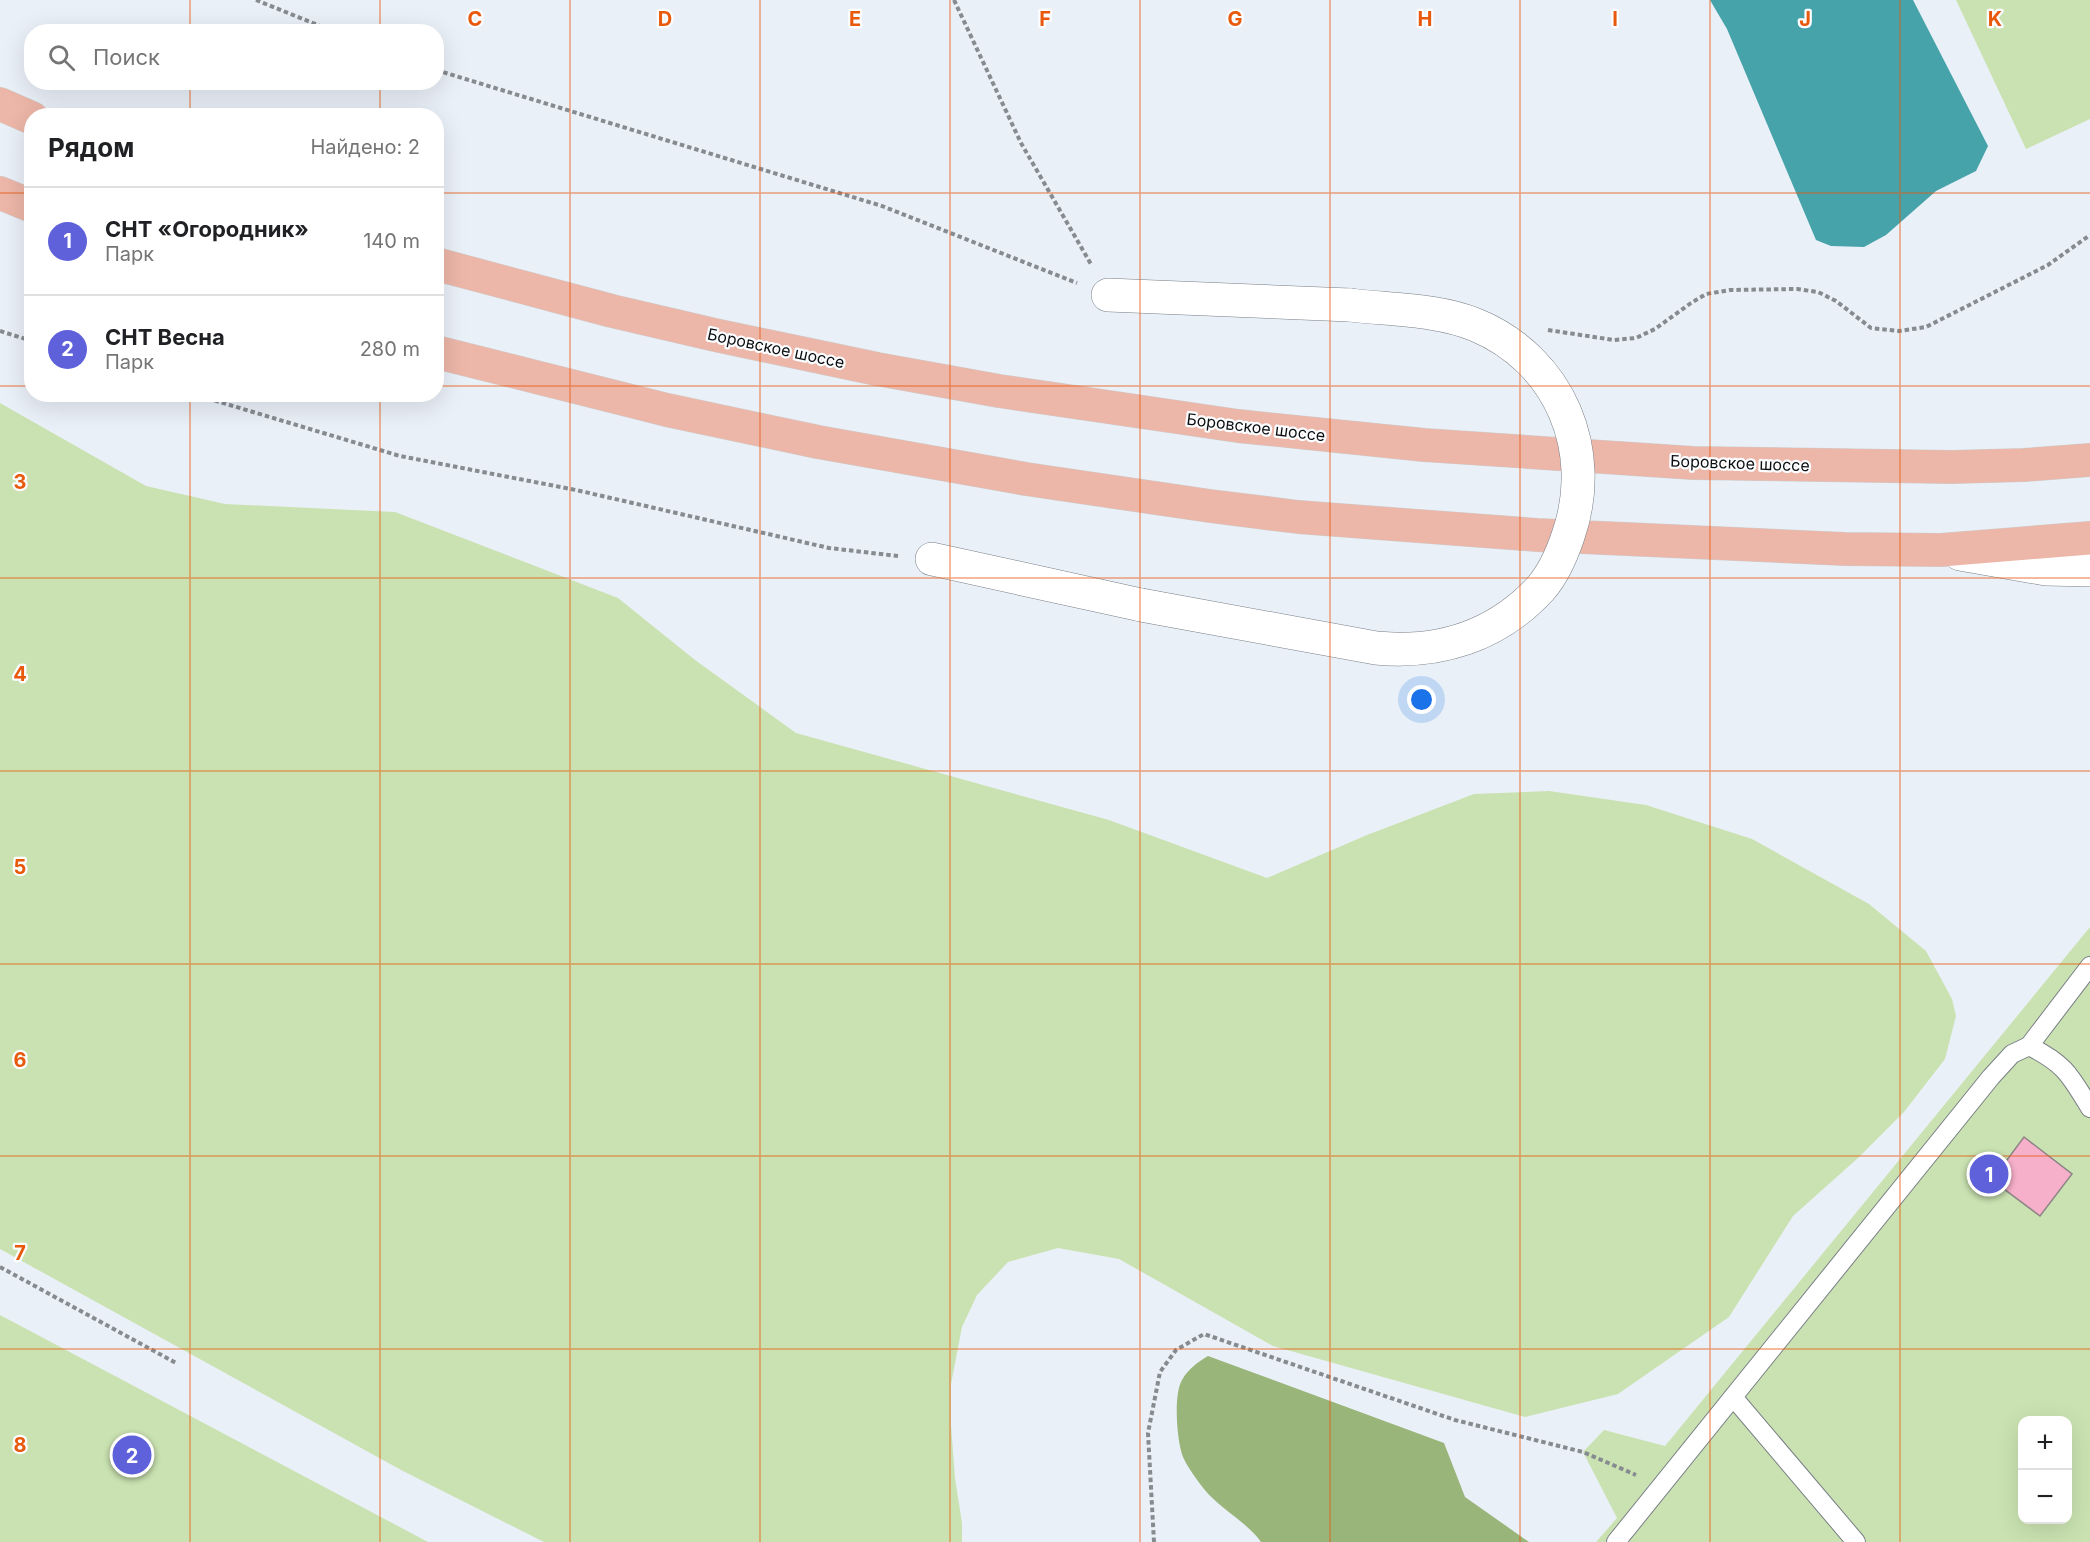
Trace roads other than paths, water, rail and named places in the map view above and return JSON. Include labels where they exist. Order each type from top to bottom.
[{"type":"main road","points":[[0,104],[24,114]]},
{"type":"main road","points":[[0,193],[24,203]]},
{"type":"main road","name":"Боровское шоссе","points":[[444,266],[612,311],[725,338],[877,369],[999,391],[1238,426],[1366,440],[1693,463],[1952,467],[2090,460]]},
{"type":"main road","points":[[444,354],[667,410],[818,442],[1026,479],[1210,506],[1357,522],[1537,535],[1802,548],[1941,550],[2090,538]]},
{"type":"street","points":[[932,559],[1141,605],[1376,648],[1403,650],[1432,648],[1460,641],[1482,632],[1504,620],[1542,586],[1564,549],[1579,499],[1580,474],[1576,442],[1562,403],[1555,392],[1536,367],[1507,342],[1475,325],[1444,315],[1350,305],[1108,295]]},
{"type":"street","points":[[1941,550],[2046,569],[2090,570]]},
{"type":"lane","points":[[1616,1542],[1991,1077],[2012,1054],[2029,1046],[2090,966]]},
{"type":"lane","points":[[2029,1046],[2051,1056],[2067,1071],[2090,1108]]},
{"type":"lane","points":[[1732,1397],[1856,1542]]},
{"type":"water","points":[[1710,0],[1913,0],[1988,146],[1976,171],[1936,191],[1886,235],[1864,247],[1831,246],[1816,240],[1727,29]]},
{"type":"place","name":"СНТ «Огородник»","points":[[1989,1174]]},
{"type":"place","name":"СНТ Весна","points":[[132,1455]]}]
